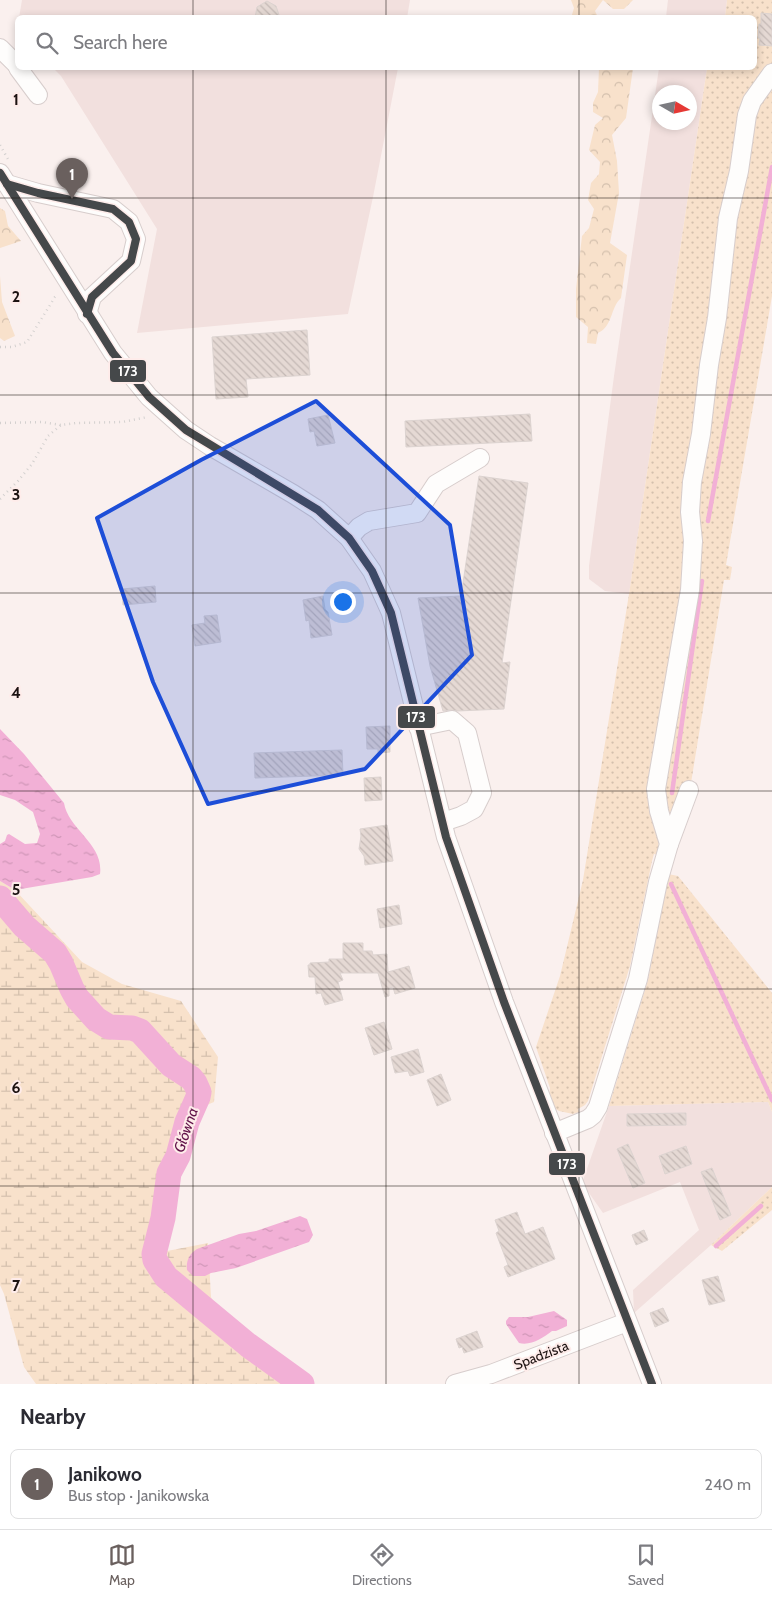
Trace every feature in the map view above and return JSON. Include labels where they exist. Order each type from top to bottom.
[{"type":"street","points":[[0,48],[15,64]]},
{"type":"street","points":[[20,70],[38,94]]},
{"type":"street","points":[[669,844],[659,811],[656,789],[691,580],[693,541],[690,512],[692,482],[701,434],[709,365],[717,318],[725,235],[739,171],[747,115],[752,101],[772,73]]},
{"type":"street","points":[[3,179],[38,193],[113,209],[129,222],[136,240],[131,261],[92,297],[87,314]]},
{"type":"street","points":[[3,179],[113,353],[149,397],[186,430],[318,510],[349,538],[372,571],[391,613],[446,837],[542,1104],[652,1384]]},
{"type":"street","points":[[71,288],[104,285]]},
{"type":"street","points":[[349,538],[359,527],[369,521],[416,513],[436,484],[480,458]]},
{"type":"street","points":[[418,727],[452,720],[467,733],[470,741],[482,793],[474,809],[443,822]]},
{"type":"street","points":[[554,1133],[588,1119],[598,1107],[638,979],[658,882],[669,844],[689,790]]},
{"type":"street","name":"Spadzista","points":[[454,1384],[491,1374],[627,1322]]},
{"type":"path","points":[[0,347],[12,347],[27,342],[55,297],[71,288]]},
{"type":"path","points":[[0,423],[42,422],[61,425],[76,422],[122,422],[167,413]]},
{"type":"path","points":[[0,499],[32,464],[48,436],[61,425]]},
{"type":"highlighted area","points":[[316,401],[450,525],[472,655],[365,769],[208,804],[153,682],[97,518],[201,460]]},
{"type":"shaded area","points":[[22,0],[410,0],[408,15],[20,15]]},
{"type":"shaded area","points":[[668,0],[727,0],[725,15],[666,15]]},
{"type":"shaded area","points":[[55,70],[398,70],[348,314],[137,333],[157,229],[61,76]]},
{"type":"shaded area","points":[[659,70],[707,70],[629,594],[605,591],[589,579],[589,566],[614,376],[652,116],[652,130],[697,130],[697,85],[657,85]]},
{"type":"shaded area","points":[[768,1102],[772,1112],[772,1187],[711,1245],[634,1313],[633,1290],[699,1230],[680,1182],[603,1213],[582,1183],[609,1106]]},
{"type":"green space","points":[[571,0],[603,0],[595,11],[597,15],[572,15],[574,8]]},
{"type":"green space","points":[[603,0],[633,0],[624,9],[613,9]]},
{"type":"green space","points":[[727,0],[772,0],[772,296],[726,565],[732,567],[730,580],[724,580],[691,783],[698,789],[683,784],[672,811],[669,812],[667,810],[666,791],[661,790],[658,855],[654,854],[652,861],[630,966],[588,1101],[578,1109],[579,1112],[573,1114],[559,1111],[549,1101],[550,1088],[536,1047],[560,976],[583,880],[629,594],[707,70],[757,70],[757,15],[725,15]]},
{"type":"green space","points":[[599,70],[633,70],[626,118],[612,135],[617,161],[619,193],[610,243],[627,255],[621,298],[617,302],[606,326],[598,333],[596,344],[587,343],[588,327],[576,317],[576,289],[582,236],[589,228],[594,209],[588,200],[591,183],[599,174],[600,162],[589,150],[595,125],[603,118],[593,112],[593,103],[598,92]]},
{"type":"green space","points":[[0,208],[5,211],[8,226],[21,241],[0,248]]},
{"type":"green space","points":[[0,276],[2,302],[15,336],[4,341],[0,338]]},
{"type":"green space","points":[[668,874],[678,876],[772,993],[772,1112],[768,1102],[609,1106],[648,980]]},
{"type":"green space","points":[[0,881],[15,890],[82,962],[122,984],[181,1001],[218,1057],[214,1102],[197,1109],[173,1176],[162,1252],[208,1243],[211,1297],[225,1330],[294,1380],[291,1384],[36,1384],[24,1367],[0,1285]]},
{"type":"green space","points":[[772,1187],[772,1210],[722,1251],[711,1245]]},
{"type":"water","points":[[0,729],[24,754],[64,803],[72,821],[97,854],[100,863],[100,874],[15,890],[0,881],[0,844],[5,841],[7,835],[9,834],[25,844],[37,843],[40,834],[33,812],[15,800],[0,795]]},
{"type":"water","points":[[300,1216],[307,1219],[313,1235],[309,1242],[236,1268],[205,1276],[193,1276],[187,1270],[189,1258],[197,1249]]},
{"type":"water","points":[[554,1311],[567,1320],[567,1326],[552,1331],[541,1339],[532,1342],[519,1343],[506,1324],[509,1317],[528,1317]]},
{"type":"building","points":[[267,1],[276,6],[279,15],[256,15],[257,7]]},
{"type":"building","points":[[761,13],[772,14],[772,46],[759,45]]},
{"type":"building","points":[[307,330],[310,375],[246,379],[248,397],[216,399],[212,337]]},
{"type":"building","points":[[530,414],[532,441],[406,447],[405,421]]},
{"type":"building","points":[[328,415],[335,443],[317,446],[314,431],[310,432],[308,419]]},
{"type":"building","points":[[479,476],[528,483],[502,663],[510,662],[504,709],[443,711],[430,666],[418,598],[461,596]]},
{"type":"building","points":[[155,586],[156,602],[123,605],[122,589]]},
{"type":"building","points":[[323,596],[332,635],[311,638],[309,620],[306,621],[303,600]]},
{"type":"building","points":[[217,615],[221,642],[195,646],[192,625],[205,623],[204,616]]},
{"type":"building","points":[[390,726],[390,752],[378,753],[378,749],[367,749],[366,727]]},
{"type":"building","points":[[342,750],[343,775],[255,778],[254,753]]},
{"type":"building","points":[[381,777],[382,800],[365,801],[364,778]]},
{"type":"building","points":[[387,825],[393,861],[365,865],[364,856],[359,849],[360,829]]},
{"type":"building","points":[[399,905],[402,924],[380,928],[377,909]]},
{"type":"building","points":[[343,943],[363,943],[363,951],[372,951],[373,955],[387,954],[388,972],[409,966],[415,988],[395,994],[393,987],[389,988],[389,996],[385,997],[378,973],[340,973],[343,980],[338,982],[343,1000],[325,1005],[321,993],[316,994],[315,977],[309,977],[308,965],[310,963],[329,962],[329,959],[343,959]]},
{"type":"building","points":[[384,1022],[392,1049],[374,1055],[365,1028]]},
{"type":"building","points":[[418,1049],[424,1072],[410,1076],[408,1071],[395,1073],[391,1057]]},
{"type":"building","points":[[441,1074],[451,1100],[437,1106],[427,1080]]},
{"type":"building","points":[[686,1113],[686,1125],[627,1126],[627,1114]]},
{"type":"building","points":[[628,1144],[645,1183],[633,1188],[617,1149]]},
{"type":"building","points":[[686,1146],[692,1164],[665,1174],[659,1156]]},
{"type":"building","points":[[712,1168],[731,1215],[720,1220],[701,1172]]},
{"type":"building","points":[[517,1212],[525,1234],[543,1227],[555,1259],[508,1277],[504,1267],[508,1265],[496,1233],[499,1231],[495,1220]]},
{"type":"building","points":[[644,1230],[648,1240],[636,1245],[632,1235]]},
{"type":"building","points":[[718,1276],[725,1301],[709,1305],[702,1280]]},
{"type":"building","points":[[663,1308],[669,1321],[655,1327],[650,1313]]},
{"type":"building","points":[[477,1331],[483,1347],[464,1353],[462,1347],[459,1348],[456,1339]]},
{"type":"waterway","points":[[708,521],[772,167]]},
{"type":"waterway","points":[[672,793],[702,581]]},
{"type":"waterway","points":[[671,884],[772,1100]]},
{"type":"waterway","name":"Główna","points":[[0,898],[24,926],[55,953],[77,998],[96,1019],[109,1027],[132,1028],[140,1031],[171,1065],[191,1078],[195,1083],[199,1092],[198,1097],[187,1122],[178,1156],[169,1173],[163,1218],[154,1254],[155,1260],[166,1277],[248,1345],[302,1384]]},
{"type":"waterway","points":[[716,1246],[761,1206]]},
{"type":"transit line","name":"173","points":[[0,173],[113,353],[149,397],[186,430],[318,510],[349,538],[372,571],[391,613],[446,837],[504,1002],[652,1384]]},
{"type":"transit line","name":"173","points":[[7,184],[38,193],[113,209],[129,222],[136,239],[131,261],[92,297],[87,314]]},
{"type":"place","name":"Janikowo","points":[[72,199]]}]
